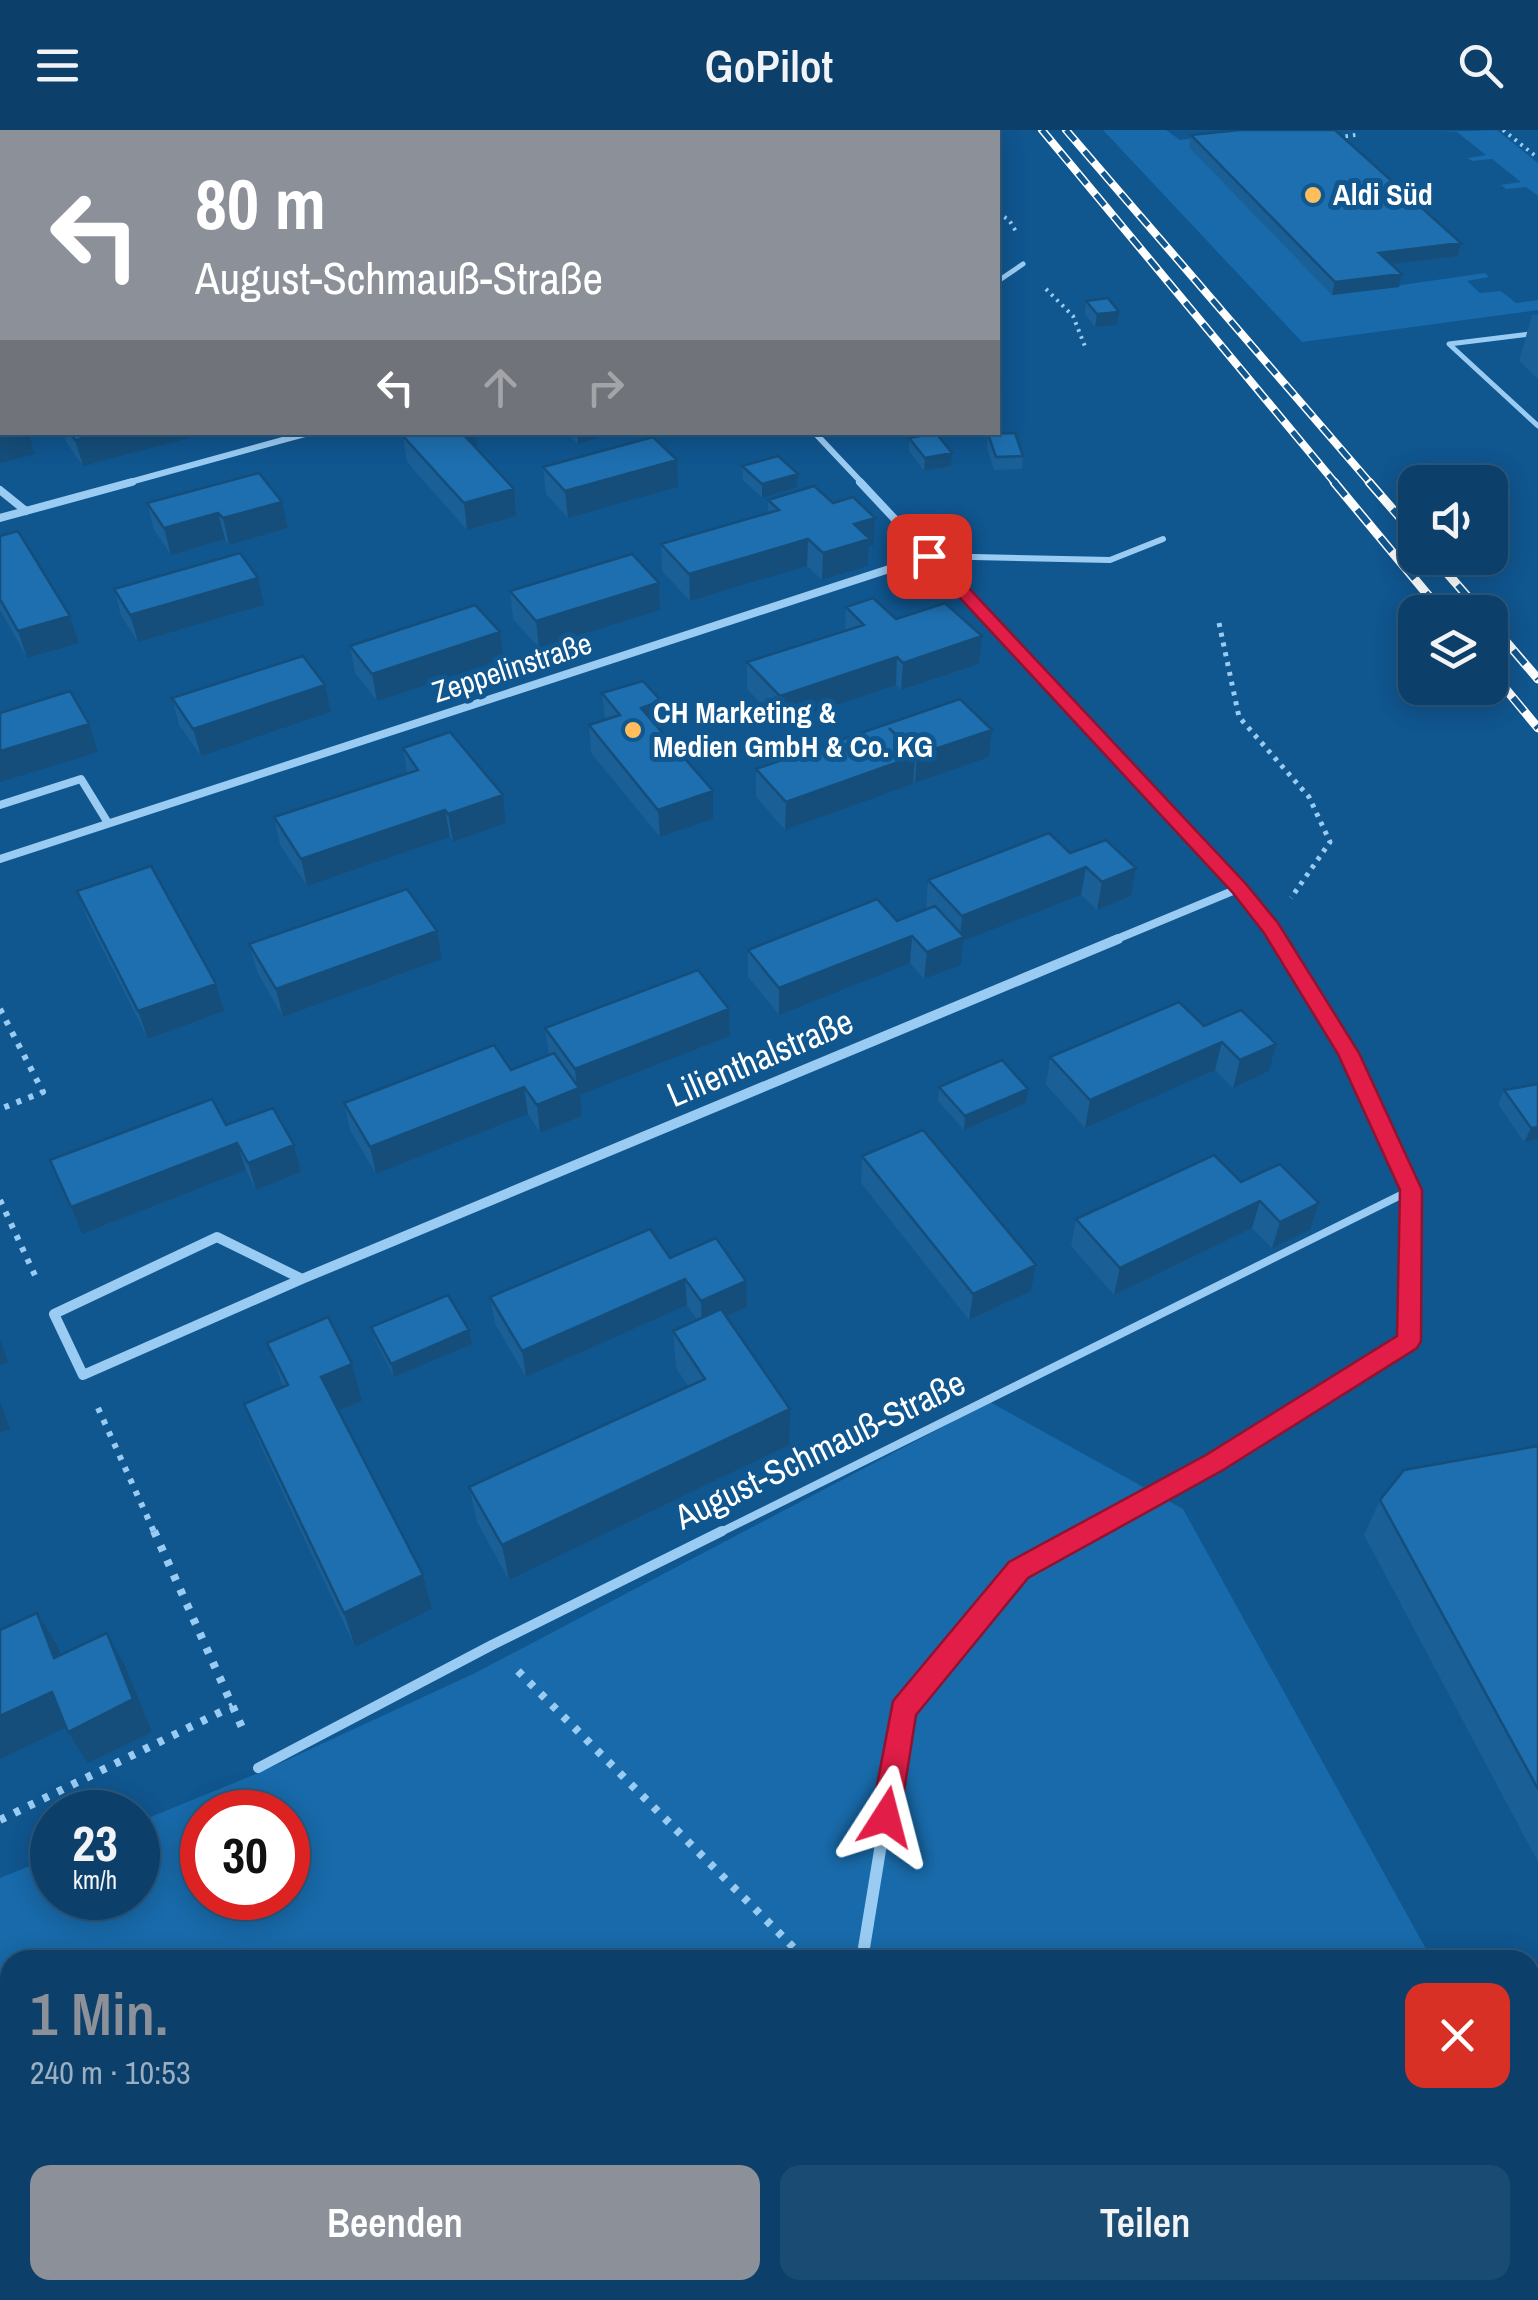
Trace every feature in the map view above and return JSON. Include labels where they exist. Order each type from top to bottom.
[{"type":"street","points":[[0,518],[301,435]]},
{"type":"street","points":[[817,435],[1240,888],[1271,928],[1348,1053],[1411,1190],[1408,1341],[1214,1462],[1018,1570],[903,1710],[864,1950]]},
{"type":"street","points":[[0,490],[26,511]]},
{"type":"street","name":"Zeppelinstraße","points":[[0,859],[929,556]]},
{"type":"street","points":[[0,805],[81,779],[108,823]]},
{"type":"street","name":"Lilienthalstraße","points":[[83,1375],[302,1279],[1240,888]]},
{"type":"street","points":[[83,1375],[54,1314],[217,1237],[302,1279]]},
{"type":"lane","points":[[1000,280],[1022,264]]},
{"type":"lane","points":[[1538,333],[1449,344],[1538,426]]},
{"type":"lane","points":[[929,556],[1110,560],[1163,539]]},
{"type":"lane","name":"August-Schmauß-Straße","points":[[258,1768],[492,1646],[1411,1190]]},
{"type":"path","points":[[1502,130],[1538,158]]},
{"type":"path","points":[[1328,138],[1356,135]]},
{"type":"path","points":[[1022,264],[1073,316],[1086,349]]},
{"type":"path","points":[[1219,623],[1238,718],[1308,797],[1330,842],[1271,928]]},
{"type":"path","points":[[0,1009],[43,1092],[0,1109]]},
{"type":"path","points":[[0,1200],[54,1314]]},
{"type":"path","points":[[83,1375],[258,1768]]},
{"type":"path","points":[[492,1646],[796,1950]]},
{"type":"path","points":[[0,1820],[233,1706]]},
{"type":"shaded area","points":[[1103,130],[1166,130],[1180,140],[1201,137],[1332,295],[1485,273],[1489,277],[1467,281],[1480,293],[1501,291],[1516,303],[1538,300],[1538,310],[1302,342]]},
{"type":"shaded area","points":[[1497,130],[1538,163],[1538,196],[1526,187],[1506,189],[1501,185],[1521,182],[1492,159],[1468,158],[1486,155],[1457,132],[1436,132]]},
{"type":"shaded area","points":[[990,1402],[1183,1509],[1426,1950],[0,1950],[0,1878],[30,1866],[30,1920],[160,1920],[160,1813],[180,1805],[180,1920],[310,1920],[310,1790],[217,1790],[475,1673]]},
{"type":"building","name":"Aldi Süd","points":[[1239,130],[1335,130],[1461,243],[1379,253],[1402,274],[1335,282],[1191,135]]},
{"type":"building","points":[[1108,298],[1119,312],[1097,314],[1086,301]]},
{"type":"building","points":[[1015,433],[1023,456],[996,457],[988,435]]},
{"type":"building","points":[[464,435],[514,489],[464,503],[403,436]]},
{"type":"building","points":[[938,435],[952,453],[925,458],[909,438]]},
{"type":"building","points":[[653,437],[677,460],[565,491],[543,467]]},
{"type":"building","points":[[778,456],[798,474],[762,484],[742,466]]},
{"type":"building","points":[[259,473],[282,502],[223,518],[218,513],[164,528],[147,503]]},
{"type":"building","points":[[814,486],[833,503],[853,497],[875,518],[854,524],[870,539],[823,553],[808,539],[689,574],[661,544],[779,510],[768,500]]},
{"type":"building","points":[[18,531],[70,616],[18,631],[0,599],[0,536]]},
{"type":"building","points":[[240,553],[258,578],[130,615],[114,589]]},
{"type":"building","points":[[632,554],[659,583],[536,621],[510,591]]},
{"type":"building","points":[[873,598],[896,619],[945,603],[982,636],[903,663],[897,657],[780,696],[747,662],[864,625],[846,607]]},
{"type":"building","points":[[475,605],[500,632],[372,674],[350,646]]},
{"type":"building","points":[[303,656],[325,685],[193,729],[172,698]]},
{"type":"building","points":[[643,681],[661,701],[641,708],[713,791],[658,810],[589,725],[620,715],[602,693]]},
{"type":"building","points":[[70,691],[89,724],[0,751],[0,713]]},
{"type":"building","points":[[960,699],[992,730],[917,755],[889,728],[915,756],[786,802],[756,769]]},
{"type":"building","points":[[450,732],[503,795],[448,814],[445,810],[301,859],[274,817],[418,770],[403,748]]},
{"type":"building","points":[[1049,833],[1070,853],[1106,840],[1136,868],[1102,882],[1086,867],[962,916],[928,880]]},
{"type":"building","points":[[151,866],[216,984],[138,1011],[77,891]]},
{"type":"building","points":[[407,889],[437,931],[276,989],[249,944]]},
{"type":"building","points":[[877,899],[897,921],[935,906],[964,937],[927,952],[912,936],[779,988],[748,950]]},
{"type":"building","points":[[698,970],[729,1009],[575,1069],[545,1028]]},
{"type":"building","points":[[1179,1002],[1204,1026],[1241,1010],[1276,1044],[1240,1060],[1222,1042],[1090,1100],[1050,1057]]},
{"type":"building","points":[[494,1045],[511,1070],[554,1053],[579,1088],[537,1105],[524,1087],[370,1147],[344,1103]]},
{"type":"building","points":[[1002,1060],[1028,1089],[965,1116],[939,1087]]},
{"type":"building","points":[[1538,1084],[1538,1127],[1531,1128],[1504,1090]]},
{"type":"building","points":[[212,1099],[226,1125],[273,1108],[294,1145],[248,1163],[237,1143],[71,1207],[50,1160]]},
{"type":"building","points":[[923,1130],[1036,1265],[973,1294],[862,1156]]},
{"type":"building","points":[[1214,1155],[1241,1182],[1280,1164],[1319,1203],[1280,1222],[1260,1201],[1120,1268],[1076,1219]]},
{"type":"building","points":[[650,1229],[670,1258],[716,1238],[746,1281],[701,1301],[685,1279],[522,1351],[490,1297]]},
{"type":"building","points":[[448,1295],[469,1330],[391,1364],[371,1327]]},
{"type":"building","points":[[721,1309],[790,1409],[502,1545],[469,1487],[705,1379],[673,1331]]},
{"type":"building","points":[[328,1317],[352,1364],[321,1377],[423,1575],[344,1613],[244,1404],[288,1385],[267,1343]]},
{"type":"building","points":[[1538,1446],[1538,1789],[1380,1500],[1404,1470]]},
{"type":"building","points":[[37,1613],[54,1658],[107,1633],[133,1699],[68,1732],[52,1692],[0,1716],[0,1630]]},
{"type":"railway","points":[[1042,130],[1336,484]]},
{"type":"railway","points":[[1066,130],[1371,484]]},
{"type":"railway","points":[[1334,482],[1428,595]]},
{"type":"railway","points":[[1369,482],[1398,515]]},
{"type":"railway","points":[[1449,575],[1466,595]]},
{"type":"railway","points":[[1508,644],[1538,679]]},
{"type":"railway","points":[[1508,692],[1538,728]]},
{"type":"place","name":"Aldi Süd","points":[[1313,195]]},
{"type":"place","name":"CH Marketing & Medien GmbH & Co. KG","points":[[633,730]]},
{"type":"route","points":[[886,1817],[903,1710],[1018,1570],[1214,1462],[1408,1341],[1411,1190],[1348,1053],[1271,928],[1240,888],[929,556]]}]
